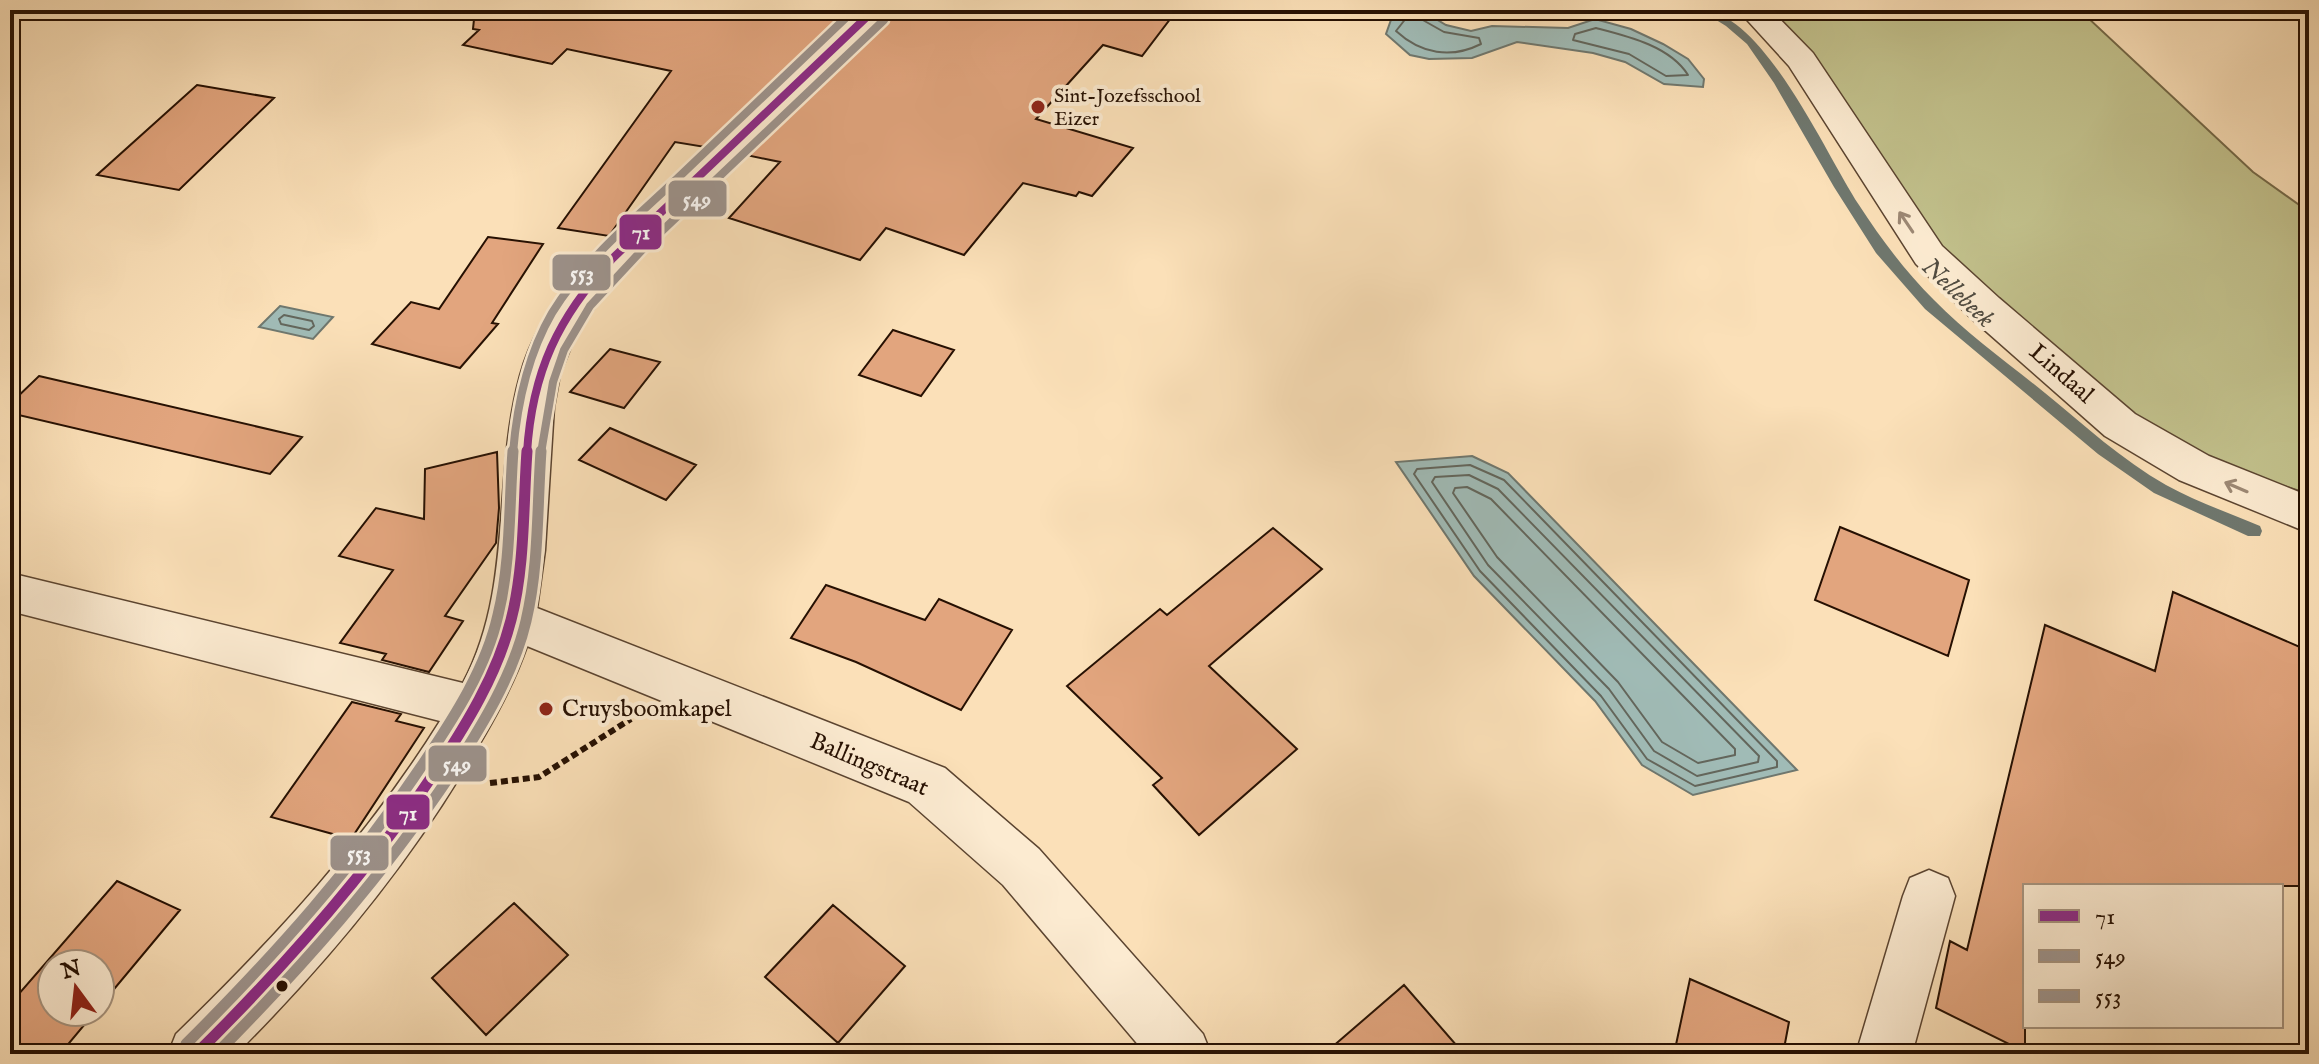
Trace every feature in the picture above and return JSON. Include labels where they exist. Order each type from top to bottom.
[{"type":"street","points":[[196,1054],[323,921],[381,851],[425,790],[475,708],[512,619],[525,541],[538,379],[552,342],[577,299],[874,10]]},
{"type":"street","name":"Lindaal","points":[[1754,10],[1801,60],[1929,255],[1985,308],[2120,425],[2194,468],[2309,515]]},
{"type":"street","points":[[10,592],[475,708]]},
{"type":"street","name":"Ballingstraat","points":[[512,619],[927,785],[1021,867],[1183,1054]]},
{"type":"street","points":[[1884,1054],[1929,896]]},
{"type":"path","points":[[425,790],[539,777],[680,688]]},
{"type":"shaded area","points":[[1761,10],[2088,10],[2087,17],[2253,172],[2309,212],[2309,494],[2158,445],[1942,247]]},
{"type":"water","points":[[1421,10],[1446,25],[1471,31],[1492,26],[1568,28],[1595,19],[1631,29],[1688,59],[1704,79],[1703,87],[1664,84],[1625,62],[1593,53],[1517,42],[1472,58],[1429,59],[1410,55],[1386,34],[1392,17]]},
{"type":"water","points":[[280,306],[333,317],[313,339],[259,327]]},
{"type":"water","points":[[1472,456],[1508,473],[1797,770],[1693,795],[1642,765],[1595,701],[1474,576],[1396,462]]},
{"type":"building","points":[[475,10],[780,10],[840,21],[705,147],[675,142],[609,236],[558,228],[671,71],[567,49],[552,64],[463,45],[479,30],[473,29]]},
{"type":"building","points":[[899,10],[1177,10],[1142,56],[1103,45],[1036,119],[1133,148],[1092,196],[1079,192],[1076,196],[1023,183],[964,255],[886,228],[860,260],[729,218],[780,162],[746,155],[876,28],[881,29]]},
{"type":"building","points":[[197,85],[274,98],[179,190],[97,175]]},
{"type":"building","points":[[488,237],[543,244],[492,323],[498,324],[460,368],[372,344],[411,302],[439,309]]},
{"type":"building","points":[[893,330],[954,350],[921,396],[859,375]]},
{"type":"building","points":[[610,349],[660,362],[624,408],[570,392]]},
{"type":"building","points":[[39,376],[302,437],[270,474],[10,413],[10,404]]},
{"type":"building","points":[[610,428],[696,465],[666,500],[579,460]]},
{"type":"building","points":[[497,452],[499,508],[496,543],[445,616],[463,621],[429,672],[382,660],[386,654],[340,643],[393,570],[339,556],[376,508],[424,519],[425,469]]},
{"type":"building","points":[[1840,527],[1969,580],[1948,656],[1815,600]]},
{"type":"building","points":[[1273,528],[1322,569],[1209,666],[1297,749],[1199,835],[1153,785],[1162,778],[1067,686],[1160,609],[1167,615]]},
{"type":"building","points":[[826,585],[925,620],[939,599],[1012,630],[961,710],[856,662],[791,638]]},
{"type":"building","points":[[2173,592],[2309,651],[2309,886],[2023,884],[2025,1052],[1936,1008],[1950,941],[1967,950],[2045,625],[2155,671]]},
{"type":"building","points":[[352,702],[401,714],[396,721],[424,728],[351,839],[271,817]]},
{"type":"building","points":[[117,881],[180,910],[116,987],[116,948],[59,948]]},
{"type":"building","points":[[514,903],[568,955],[486,1035],[432,978]]},
{"type":"building","points":[[833,905],[905,966],[838,1043],[765,977]]},
{"type":"building","points":[[36,974],[36,1028],[82,1028],[60,1054],[10,1054],[10,1004]]},
{"type":"building","points":[[1690,979],[1789,1022],[1783,1054],[1674,1054]]},
{"type":"building","points":[[1404,985],[1464,1054],[1324,1054]]},
{"type":"waterway","name":"Nellebeek","points":[[1706,10],[1730,24],[1751,42],[1780,82],[1840,187],[1881,250],[1930,305],[2103,450],[2160,489],[2254,531]]},
{"type":"transit line","name":"553","points":[[186,1044],[254,975],[348,867],[405,791],[472,685],[494,632],[505,579],[519,402],[527,369],[552,313],[601,251],[854,10]]},
{"type":"transit line","name":"71","points":[[196,1054],[297,949],[360,875],[418,798],[484,690],[512,618],[522,550],[527,445],[532,410],[539,377],[563,320],[613,258],[874,10]]},
{"type":"transit line","name":"549","points":[[216,1054],[314,951],[375,879],[431,804],[497,696],[514,659],[526,621],[532,588],[545,415],[564,350],[576,327],[624,267],[884,20]]},
{"type":"place","name":"Sint-Jozefsschool Eizer","points":[[1038,107]]},
{"type":"place","name":"Cruysboomkapel","points":[[546,709]]}]
